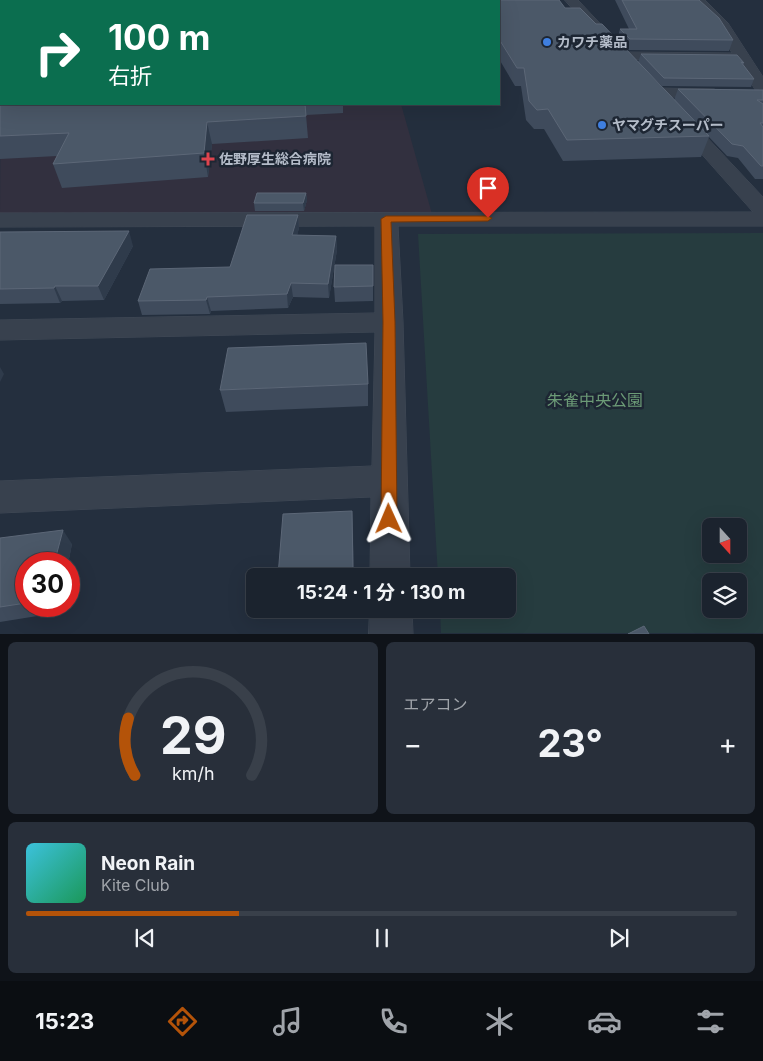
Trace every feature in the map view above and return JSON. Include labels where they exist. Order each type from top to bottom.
[{"type":"street","points":[[571,0],[763,210]]},
{"type":"street","points":[[698,0],[723,26],[763,90]]},
{"type":"street","points":[[622,56],[743,57]]},
{"type":"street","points":[[656,94],[763,94]]},
{"type":"street","points":[[386,219],[389,322],[388,481],[390,568]]},
{"type":"street","points":[[0,220],[763,219]]},
{"type":"street","points":[[0,330],[389,322]]},
{"type":"street","points":[[0,497],[388,481]]},
{"type":"street","points":[[391,618],[391,634]]},
{"type":"shaded area","name":"佐野厚生総合病院","points":[[1,105],[401,105],[432,214],[0,216]]},
{"type":"green space","name":"朱雀中央公園","points":[[763,233],[763,633],[441,633],[440,618],[516,618],[516,568],[438,568],[418,234]]},
{"type":"building","points":[[500,0],[559,0],[565,8],[580,8],[596,24],[602,24],[709,136],[567,140],[548,109],[537,110],[529,101],[524,68],[517,68],[500,41]]},
{"type":"building","points":[[622,0],[699,0],[719,18],[733,40],[630,39],[620,29],[637,29]]},
{"type":"building","points":[[641,54],[737,55],[754,79],[664,78]]},
{"type":"building","points":[[678,89],[763,90],[763,100],[757,100],[763,104],[763,123],[760,123],[763,127],[763,166],[743,146],[732,144]]},
{"type":"building","points":[[0,105],[305,105],[306,116],[207,122],[204,153],[53,164],[69,133],[0,136]]},
{"type":"building","points":[[257,193],[306,193],[303,203],[254,203]]},
{"type":"building","points":[[247,215],[298,215],[292,235],[336,236],[328,284],[291,283],[287,294],[207,297],[206,300],[138,301],[150,269],[230,267]]},
{"type":"building","points":[[129,231],[98,286],[0,289],[0,232]]},
{"type":"building","points":[[335,265],[373,265],[373,286],[334,287]]},
{"type":"building","points":[[366,343],[368,384],[220,390],[228,348]]},
{"type":"building","points":[[352,511],[353,568],[279,568],[283,514]]},
{"type":"building","points":[[63,530],[57,552],[15,552],[15,605],[0,607],[0,538]]},
{"type":"building","points":[[644,626],[649,634],[628,634]]},
{"type":"place","name":"カワチ薬品","points":[[547,42]]},
{"type":"place","name":"ヤマグチスーパー","points":[[602,125]]},
{"type":"place","name":"佐野厚生総合病院","points":[[208,159]]},
{"type":"route","points":[[389,519],[389,322],[386,219],[488,218]]}]
